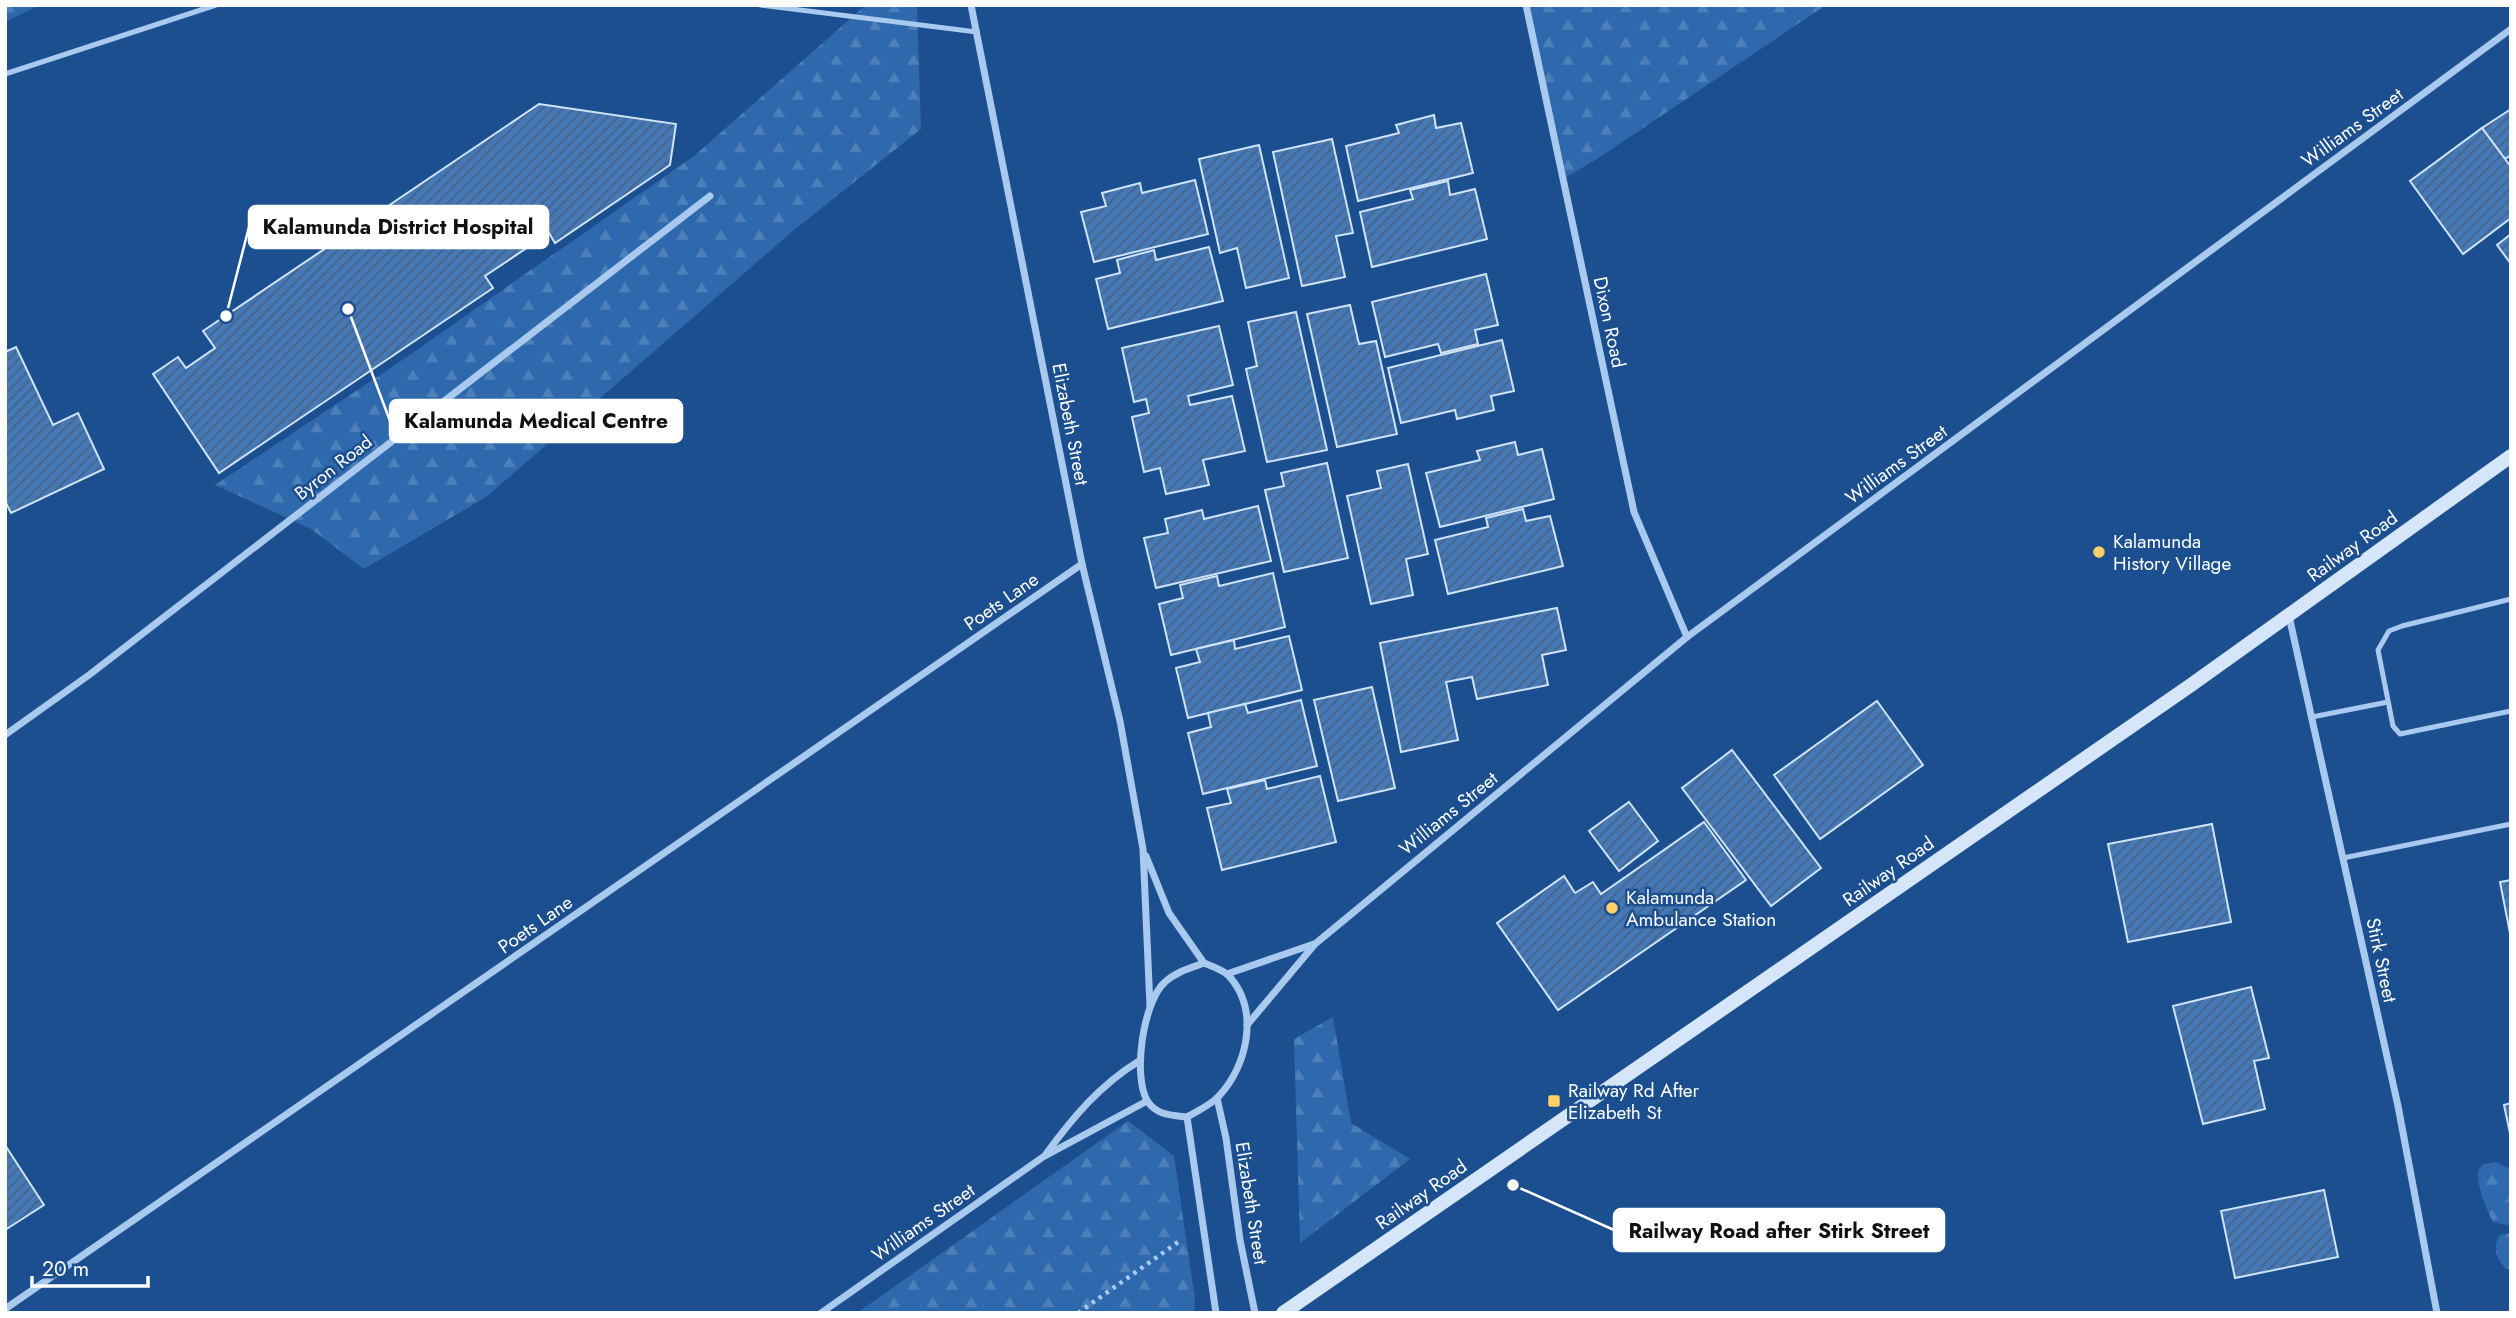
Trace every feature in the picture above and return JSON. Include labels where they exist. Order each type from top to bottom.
[{"type":"street","name":"Elizabeth Street","points":[[971,5],[1082,564],[1120,721],[1143,849],[1150,1006]]},
{"type":"street","name":"Dixon Road","points":[[1526,5],[1634,512],[1687,637]]},
{"type":"street","name":"Williams Street","points":[[1247,1025],[1315,944],[1687,637],[2511,29]]},
{"type":"street","name":"Byron Road","points":[[5,735],[89,675],[710,196]]},
{"type":"street","name":"Railway Road","points":[[1283,1313],[2289,615],[2511,456]]},
{"type":"street","name":"Poets Lane","points":[[5,1309],[1082,564]]},
{"type":"street","name":"Stirk Street","points":[[2289,615],[2398,1106],[2437,1313]]},
{"type":"street","name":"Elizabeth Street","points":[[1143,849],[1169,913],[1204,963]]},
{"type":"street","name":"Williams Street","points":[[1227,974],[1315,944]]},
{"type":"street","points":[[1204,963],[1227,974],[1241,996],[1247,1025],[1244,1055],[1231,1080],[1217,1098],[1187,1117],[1159,1113],[1147,1101],[1139,1061],[1150,1006],[1163,984],[1183,970],[1204,963]]},
{"type":"street","name":"Williams Street","points":[[1043,1157],[1074,1115],[1115,1076],[1139,1061]]},
{"type":"street","name":"Elizabeth Street","points":[[1217,1098],[1255,1313]]},
{"type":"street","name":"Williams Street","points":[[821,1313],[1043,1157],[1147,1101]]},
{"type":"street","points":[[1187,1117],[1216,1313]]},
{"type":"lane","points":[[5,74],[216,5]]},
{"type":"lane","points":[[760,5],[977,32]]},
{"type":"lane","points":[[2511,599],[2402,626],[2389,631],[2378,650],[2394,729],[2403,734],[2511,712]]},
{"type":"lane","points":[[2312,718],[2388,702]]},
{"type":"lane","points":[[2343,858],[2511,824]]},
{"type":"path","points":[[1078,1313],[1179,1241],[1202,1232]]},
{"type":"green space","points":[[5,5],[40,5],[5,22]]},
{"type":"green space","points":[[866,5],[917,5],[921,129],[794,230],[486,497],[364,569],[311,529],[215,485],[398,363],[694,156]]},
{"type":"green space","points":[[1526,5],[1826,5],[1563,179]]},
{"type":"green space","points":[[1333,1017],[1351,1123],[1410,1159],[1300,1243],[1294,1039]]},
{"type":"green space","points":[[1128,1121],[1174,1156],[1195,1299],[1194,1313],[857,1313]]},
{"type":"green space","points":[[2496,1162],[2508,1168],[2511,1173],[2511,1226],[2493,1222],[2480,1190],[2478,1170],[2484,1164]]},
{"type":"green space","points":[[2511,1233],[2511,1269],[2506,1269],[2498,1257],[2496,1244],[2500,1235]]},
{"type":"building","points":[[539,104],[676,124],[670,165],[555,243],[549,233],[485,276],[493,288],[219,473],[153,374],[178,357],[186,368],[215,348],[203,331]]},
{"type":"building","points":[[2511,109],[2511,155],[2505,159],[2482,128]]},
{"type":"building","points":[[1434,115],[1436,128],[1461,123],[1473,173],[1358,201],[1346,146],[1399,133],[1396,125]]},
{"type":"building","points":[[2482,128],[2511,167],[2511,218],[2463,254],[2410,181]]},
{"type":"building","points":[[1332,139],[1353,233],[1336,236],[1345,277],[1302,286],[1273,152]]},
{"type":"building","points":[[1259,145],[1289,278],[1246,288],[1237,248],[1220,253],[1199,159]]},
{"type":"building","points":[[1195,180],[1208,234],[1094,262],[1081,212],[1106,206],[1102,193],[1140,183],[1142,193]]},
{"type":"building","points":[[1448,181],[1450,195],[1475,189],[1487,239],[1372,267],[1360,212],[1413,199],[1410,190]]},
{"type":"building","points":[[2511,234],[2511,264],[2497,245]]},
{"type":"building","points":[[1209,247],[1223,301],[1108,329],[1096,279],[1120,273],[1117,260],[1154,250],[1156,260]]},
{"type":"building","points":[[1486,274],[1498,325],[1475,330],[1478,344],[1441,353],[1438,344],[1385,357],[1372,302]]},
{"type":"building","points":[[1350,305],[1359,344],[1376,341],[1397,434],[1337,447],[1307,314]]},
{"type":"building","points":[[1296,312],[1327,450],[1267,462],[1246,369],[1257,366],[1248,322]]},
{"type":"building","points":[[1219,326],[1233,385],[1188,396],[1190,405],[1232,396],[1245,451],[1203,460],[1209,485],[1166,494],[1160,468],[1144,472],[1132,417],[1149,413],[1146,399],[1134,402],[1122,348]]},
{"type":"building","points":[[1502,340],[1514,391],[1491,396],[1494,410],[1457,419],[1455,410],[1401,423],[1388,368]]},
{"type":"building","points":[[16,347],[53,425],[78,413],[104,469],[11,513],[5,501],[5,352]]},
{"type":"building","points":[[1515,442],[1518,455],[1542,449],[1554,499],[1440,527],[1426,473],[1480,460],[1477,451]]},
{"type":"building","points":[[1327,463],[1348,558],[1284,572],[1265,490],[1284,486],[1281,473]]},
{"type":"building","points":[[1408,464],[1428,554],[1406,559],[1413,595],[1371,604],[1347,496],[1381,488],[1377,471]]},
{"type":"building","points":[[1258,506],[1271,561],[1156,588],[1144,538],[1168,533],[1165,519],[1202,510],[1204,519]]},
{"type":"building","points":[[1523,509],[1526,521],[1550,516],[1563,566],[1448,594],[1435,540],[1488,527],[1486,518]]},
{"type":"building","points":[[1273,573],[1285,627],[1171,655],[1159,604],[1183,598],[1180,585],[1217,576],[1219,586]]},
{"type":"building","points":[[1557,608],[1566,650],[1542,655],[1548,685],[1477,699],[1472,677],[1446,682],[1458,740],[1401,752],[1380,643]]},
{"type":"building","points":[[1289,636],[1302,690],[1188,718],[1176,668],[1200,662],[1196,649],[1234,640],[1235,649]]},
{"type":"building","points":[[1372,687],[1395,788],[1338,801],[1314,700]]},
{"type":"building","points":[[1301,700],[1317,766],[1203,794],[1188,733],[1211,727],[1208,713],[1245,704],[1248,713]]},
{"type":"building","points":[[1877,701],[1923,765],[1820,839],[1774,775]]},
{"type":"building","points":[[1732,750],[1821,868],[1771,906],[1682,788]]},
{"type":"building","points":[[1320,776],[1336,842],[1222,870],[1207,808],[1231,803],[1227,789],[1265,780],[1267,789]]},
{"type":"building","points":[[1629,802],[1658,841],[1619,871],[1589,831]]},
{"type":"building","name":"Kalamunda Ambulance Station","points":[[1704,822],[1746,880],[1558,1010],[1497,923],[1564,876],[1575,893],[1593,882],[1601,894]]},
{"type":"building","points":[[2212,824],[2231,922],[2128,942],[2108,844]]},
{"type":"building","points":[[2511,880],[2511,938],[2500,882]]},
{"type":"building","points":[[2251,987],[2269,1058],[2254,1061],[2265,1109],[2203,1124],[2173,1006]]},
{"type":"building","points":[[2511,1103],[2511,1138],[2504,1105]]},
{"type":"building","points":[[5,1145],[44,1205],[5,1230]]},
{"type":"building","points":[[2324,1190],[2338,1257],[2235,1278],[2221,1211]]},
{"type":"place","name":"Kalamunda Medical Centre","points":[[348,309]]},
{"type":"place","name":"Kalamunda District Hospital","points":[[226,316]]},
{"type":"place","name":"Kalamunda History Village","points":[[2099,552]]},
{"type":"place","name":"Kalamunda Ambulance Station","points":[[1612,908]]},
{"type":"place","name":"Railway Rd After Elizabeth St","points":[[1554,1101]]},
{"type":"place","name":"Railway Road after Stirk Street","points":[[1513,1185]]}]
